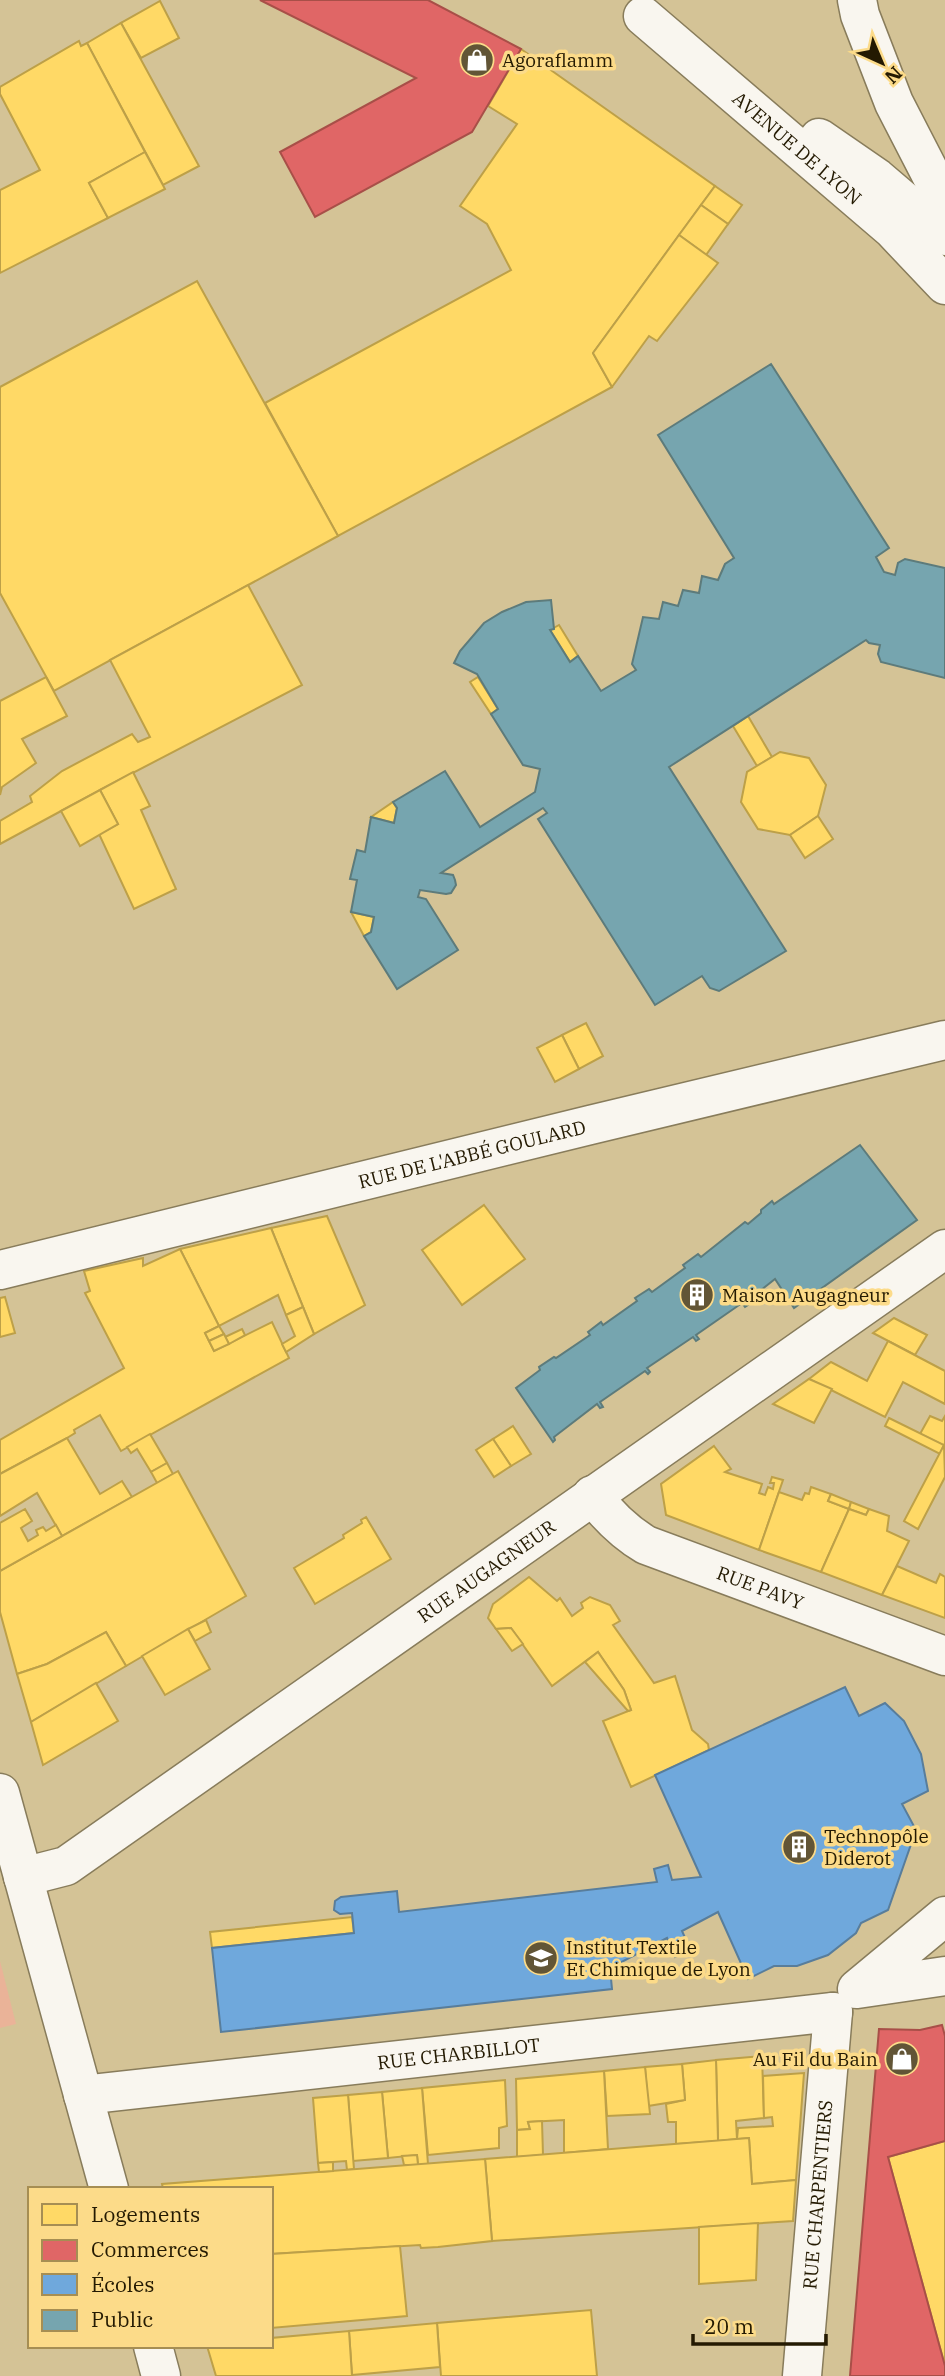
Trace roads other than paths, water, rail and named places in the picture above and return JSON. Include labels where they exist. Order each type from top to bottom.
[{"type":"street","points":[[857,0],[860,15],[894,103],[945,202]]},
{"type":"street","name":"AVENUE DE LYON","points":[[631,8],[877,178],[945,236]]},
{"type":"street","name":"AVENUE DE LYON","points":[[631,8],[892,229],[945,285]]},
{"type":"street","name":"RUE DE L'ABBÉ GOULARD","points":[[0,1270],[945,1040]]},
{"type":"street","name":"RUE AUGAGNEUR","points":[[23,1877],[66,1866],[945,1249]]},
{"type":"street","name":"RUE PAVY","points":[[592,1495],[609,1517],[629,1535],[646,1545],[945,1656]]},
{"type":"street","points":[[0,1793],[108,2187]]},
{"type":"street","points":[[845,2001],[945,1916]]},
{"type":"street","name":"RUE CHARBILLOT","points":[[83,2095],[845,2001],[945,1976]]},
{"type":"street","name":"RUE CHARPENTIERS","points":[[802,2376],[845,2001]]},
{"type":"street","points":[[154,2348],[161,2376]]},
{"type":"place","name":"Agoraflamm","points":[[477,60]]},
{"type":"place","name":"Maison Augagneur","points":[[697,1295]]},
{"type":"place","name":"Technopôle Diderot","points":[[799,1847]]},
{"type":"place","name":"Institut Textile Et Chimique de Lyon","points":[[541,1958]]},
{"type":"place","name":"Au Fil du Bain","points":[[902,2059]]}]
